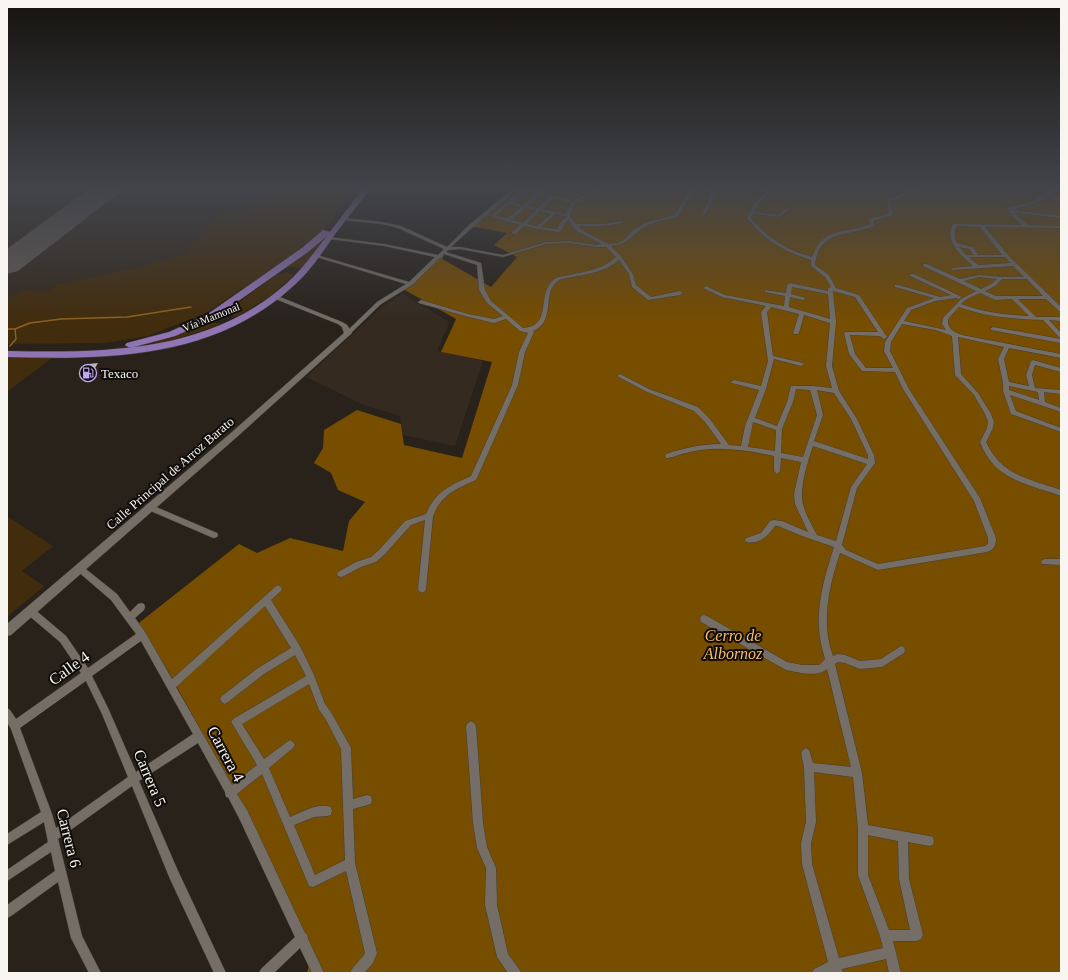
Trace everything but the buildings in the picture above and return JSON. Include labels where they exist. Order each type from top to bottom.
[{"type":"main road","name":"Vía Mamonal","points":[[7,350],[90,350],[128,346],[172,334],[208,318],[221,310],[320,238],[325,232]]},
{"type":"main road","name":"Vía Mamonal","points":[[7,354],[92,355],[132,352],[178,343],[236,321],[276,298],[297,278],[334,232]]},
{"type":"main road","points":[[273,273],[292,271],[297,274],[297,278]]},
{"type":"main road","points":[[221,310],[217,315],[219,320],[226,322],[236,321]]},
{"type":"street","points":[[405,232],[444,253],[460,248],[489,255],[503,256],[546,243],[570,242],[596,246],[608,245],[624,242],[634,232]]},
{"type":"street","name":"Calle Principal de Arroz Barato","points":[[7,631],[235,434],[348,333],[379,303],[410,284],[465,232]]},
{"type":"street","points":[[581,232],[584,235],[608,245],[619,257],[630,274],[634,286],[650,299],[680,292]]},
{"type":"street","points":[[762,232],[777,246],[814,259]]},
{"type":"street","points":[[850,232],[832,234],[826,238],[819,245],[813,265],[827,276],[832,291],[833,322],[829,366],[836,391],[854,419],[871,455],[872,463],[854,487],[828,578],[823,619],[824,638],[857,773],[863,829],[863,875],[886,936],[894,973]]},
{"type":"street","points":[[953,232],[952,237],[954,244],[976,266]]},
{"type":"street","points":[[986,232],[1006,256],[1061,310]]},
{"type":"street","points":[[329,238],[444,253],[479,264],[482,290],[489,302],[522,330],[527,330],[540,324],[546,312],[546,299],[549,287],[556,280],[590,272],[613,262],[619,257]]},
{"type":"street","points":[[954,244],[971,248],[978,256]]},
{"type":"street","points":[[315,256],[410,284]]},
{"type":"street","points":[[965,256],[1006,256]]},
{"type":"street","points":[[953,269],[1014,264]]},
{"type":"street","points":[[925,265],[995,298],[1048,297]]},
{"type":"street","points":[[912,275],[965,299]]},
{"type":"street","points":[[959,282],[979,276],[1029,278]]},
{"type":"street","points":[[1001,278],[981,292],[965,299],[945,319],[945,326],[955,336],[958,375],[976,394],[988,414],[990,428],[983,442],[992,461],[1004,472],[1061,493]]},
{"type":"street","points":[[786,308],[789,286],[792,285],[857,296],[882,334],[890,340]]},
{"type":"street","points":[[897,286],[940,299]]},
{"type":"street","points":[[706,288],[724,296],[786,308],[833,322]]},
{"type":"street","points":[[767,291],[803,298]]},
{"type":"street","points":[[749,540],[766,534],[772,523],[776,522],[838,545],[843,552],[878,567],[977,551],[987,549],[992,545],[992,538],[977,500],[896,370],[887,351],[887,345],[909,309],[940,299],[957,296]]},
{"type":"street","points":[[1013,297],[1034,318]]},
{"type":"street","points":[[276,298],[340,323],[345,326],[348,333]]},
{"type":"street","points":[[421,302],[494,321],[506,317]]},
{"type":"street","points":[[744,448],[751,419],[763,389],[771,357],[766,338],[764,312],[769,305]]},
{"type":"street","points":[[958,305],[969,309],[999,314],[1061,320]]},
{"type":"street","points":[[796,333],[802,313]]},
{"type":"street","points":[[1045,319],[1061,336]]},
{"type":"street","points":[[902,322],[938,329],[955,336],[1061,356]]},
{"type":"street","points":[[993,329],[1061,341]]},
{"type":"street","points":[[422,589],[429,516],[432,506],[442,494],[450,488],[474,478],[478,471],[490,439],[515,386],[522,352],[531,332],[527,330]]},
{"type":"street","points":[[882,334],[847,333],[852,354],[864,370],[896,370]]},
{"type":"street","points":[[1007,346],[1001,359],[1006,383],[1006,391],[1013,412],[1061,430]]},
{"type":"street","points":[[1030,350],[1030,358],[1033,362],[1061,370]]},
{"type":"street","points":[[771,357],[801,364]]},
{"type":"street","points":[[1033,362],[1029,375],[1035,389],[1040,391],[1042,404]]},
{"type":"street","points":[[620,376],[647,390],[696,410],[708,420],[727,447]]},
{"type":"street","points":[[734,382],[763,389]]},
{"type":"street","points":[[1006,383],[1035,389],[1061,392]]},
{"type":"street","points":[[777,471],[779,455],[779,429],[790,402],[792,387],[836,391]]},
{"type":"street","points":[[813,388],[820,415],[812,443],[805,460],[798,494],[799,504],[814,537]]},
{"type":"street","points":[[1006,391],[1061,410]]},
{"type":"street","points":[[751,419],[779,429]]},
{"type":"street","points":[[812,443],[872,463]]},
{"type":"street","points":[[668,456],[689,448],[705,446],[744,448],[805,460]]},
{"type":"street","points":[[149,507],[214,535]]},
{"type":"street","points":[[341,574],[359,564],[373,560],[408,523],[429,516]]},
{"type":"street","points":[[1045,562],[1061,562]]},
{"type":"street","name":"Carrera 4","points":[[79,568],[114,597],[142,635],[243,814],[303,938],[318,973]]},
{"type":"street","points":[[172,686],[278,589]]},
{"type":"street","points":[[266,600],[289,633],[311,678],[324,711],[328,715],[346,748],[350,863],[371,952],[369,959],[356,973]]},
{"type":"street","points":[[129,618],[141,607]]},
{"type":"street","name":"Carrera 5","points":[[30,611],[63,639],[87,674],[134,779],[174,875],[220,973]]},
{"type":"street","points":[[704,618],[786,666],[821,669],[829,661],[841,658],[865,666],[882,663],[901,650]]},
{"type":"street","name":"Calle 4","points":[[14,726],[142,635]]},
{"type":"street","points":[[225,699],[261,671],[297,649]]},
{"type":"street","points":[[311,678],[236,722],[263,766],[289,822],[313,882],[350,863]]},
{"type":"street","name":"Carrera 6","points":[[7,713],[14,726],[47,814],[77,938],[95,973]]},
{"type":"street","points":[[472,726],[478,823],[482,848],[491,868],[491,905],[503,957],[515,973]]},
{"type":"street","points":[[7,876],[134,779],[199,736]]},
{"type":"street","points":[[230,793],[290,746]]},
{"type":"street","points":[[806,753],[809,767],[811,822],[806,843],[807,864],[836,969]]},
{"type":"street","points":[[809,767],[857,773]]},
{"type":"street","points":[[348,806],[367,800]]},
{"type":"street","points":[[289,822],[314,812],[327,811]]},
{"type":"street","points":[[7,840],[47,814]]},
{"type":"street","points":[[863,829],[929,841]]},
{"type":"street","points":[[886,936],[917,935],[904,879],[903,836]]},
{"type":"street","points":[[7,912],[61,873]]},
{"type":"street","points":[[265,973],[303,938]]},
{"type":"street","points":[[818,973],[890,952]]},
{"type":"shaded area","points":[[7,232],[252,232],[7,341]]},
{"type":"shaded area","points":[[203,232],[321,232],[308,245],[206,313],[148,336],[106,343],[7,344],[7,298],[27,289],[37,292],[49,292],[56,285],[141,267],[185,254]]},
{"type":"shaded area","points":[[327,237],[300,269],[285,267]]},
{"type":"shaded area","points":[[286,272],[293,274],[292,277],[269,297],[236,317],[224,315],[227,311],[276,275]]},
{"type":"shaded area","points":[[403,294],[450,322],[437,351],[483,361],[455,446],[403,435],[400,416],[361,404],[306,377],[383,306]]},
{"type":"shaded area","points":[[212,317],[216,323],[223,324],[170,341],[92,352],[142,343]]},
{"type":"shaded area","points":[[7,357],[52,358],[7,392]]},
{"type":"shaded area","points":[[7,516],[53,546],[22,571],[44,586],[7,617]]},
{"type":"green space","name":"Cerro de Albornoz","points":[[500,232],[1061,232],[1061,973],[307,973],[312,953],[243,807],[168,671],[135,626],[239,544],[257,553],[290,538],[343,551],[349,521],[365,502],[338,490],[331,473],[314,463],[323,448],[324,430],[357,410],[401,424],[404,445],[462,458],[492,362],[441,352],[456,319],[403,289],[439,257],[491,287],[517,257],[494,245],[507,233]]},
{"type":"waterway","points":[[15,329],[30,323],[61,319],[127,317],[191,307]]},
{"type":"waterway","points":[[7,329],[15,329]]},
{"type":"waterway","points":[[10,346],[16,339],[15,329]]},
{"type":"runway","points":[[7,264],[50,232]]},
{"type":"place","name":"Texaco","points":[[88,373]]}]
